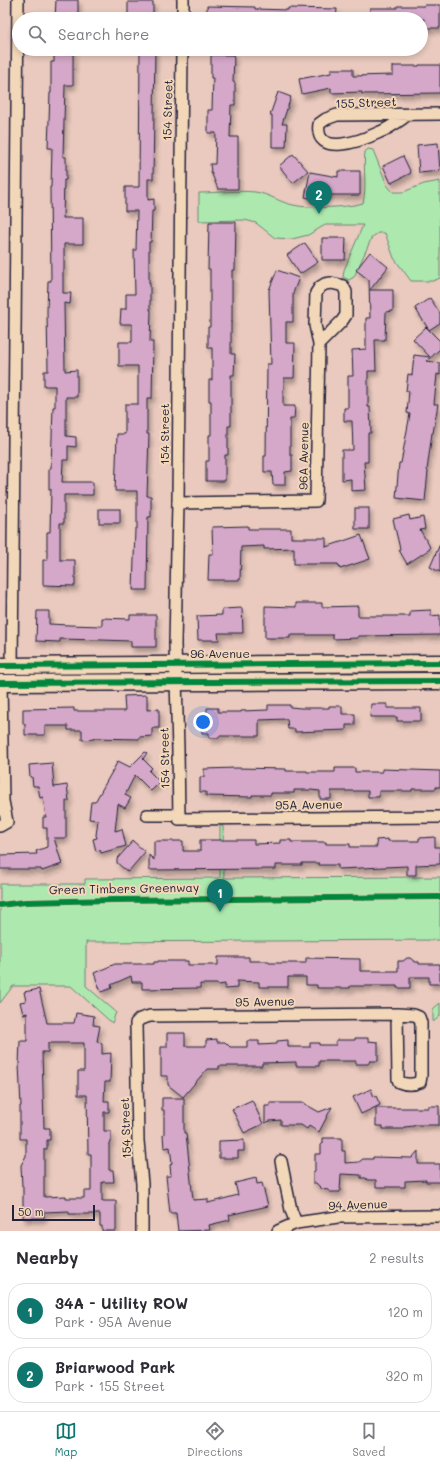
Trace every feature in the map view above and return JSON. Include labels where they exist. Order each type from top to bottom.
[{"type":"main road","name":"96 Avenue","points":[[6,666],[440,663]]},
{"type":"main road","points":[[1,683],[440,681]]},
{"type":"street","points":[[18,0],[18,12]]},
{"type":"street","points":[[183,0],[183,12]]},
{"type":"street","points":[[6,666],[17,56]]},
{"type":"street","name":"154 Street","points":[[179,817],[175,666],[175,588],[178,503],[182,56]]},
{"type":"street","name":"155 Street","points":[[409,114],[381,132],[356,141],[333,145],[324,141],[320,137],[318,131],[319,124],[326,119],[337,115],[409,114],[440,114]]},
{"type":"street","name":"96A Avenue","points":[[178,503],[316,502],[319,344],[315,326],[316,293],[320,287],[325,284],[331,283],[343,286],[346,292],[346,315],[319,344]]},
{"type":"street","points":[[1,683],[4,824]]},
{"type":"street","name":"95A Avenue","points":[[147,815],[179,817],[440,817]]},
{"type":"street","name":"95 Avenue","points":[[136,1023],[140,1019],[150,1016],[397,1014],[414,1015],[419,1017],[421,1023],[421,1076],[420,1082],[414,1084],[403,1084],[399,1082],[398,1079],[397,1014]]},
{"type":"street","name":"154 Street","points":[[136,1023],[138,1141],[142,1184],[142,1231]]},
{"type":"street","points":[[281,1161],[291,1210],[296,1223]]},
{"type":"street","name":"94 Avenue","points":[[278,1231],[296,1223],[338,1217],[440,1216]]},
{"type":"green space","points":[[368,149],[373,150],[387,185],[393,192],[403,192],[424,184],[440,181],[440,278],[433,281],[411,281],[394,258],[385,233],[378,233],[372,237],[354,277],[349,280],[343,277],[344,270],[363,225],[325,225],[308,235],[292,239],[275,238],[256,223],[245,220],[199,221],[199,193],[248,191],[265,194],[288,204],[309,207],[338,207],[363,203],[365,190],[365,152]]},
{"type":"green space","points":[[220,826],[223,826],[224,878],[440,877],[440,940],[86,942],[86,986],[116,1012],[112,1023],[71,986],[13,986],[0,1003],[0,884],[85,884],[85,879],[220,878]]},
{"type":"green space","points":[[440,1003],[440,1016],[433,1022],[433,1009]]},
{"type":"building","points":[[56,0],[78,0],[78,12],[55,12]]},
{"type":"building","points":[[128,2],[153,2],[153,12],[128,12]]},
{"type":"building","points":[[440,5],[440,28],[428,28],[428,12],[370,12],[370,8]]},
{"type":"building","points":[[207,6],[255,7],[255,9],[288,10],[288,8],[337,9],[337,12],[207,12]]},
{"type":"building","points":[[54,56],[73,56],[73,85],[65,85],[63,157],[66,157],[66,180],[64,180],[63,218],[83,218],[83,244],[64,244],[63,270],[63,293],[71,293],[70,304],[64,303],[65,371],[77,370],[77,397],[66,397],[66,436],[76,437],[76,447],[68,446],[68,460],[63,460],[62,482],[93,482],[93,495],[64,495],[64,523],[60,523],[60,560],[75,560],[75,586],[43,585],[43,560],[47,560],[47,532],[50,532],[51,489],[49,489],[49,468],[51,468],[53,407],[55,407],[55,386],[44,386],[44,371],[48,371],[48,281],[51,281],[50,187],[52,148],[48,148],[51,62],[54,62]]},
{"type":"building","points":[[140,56],[155,56],[153,179],[148,179],[148,200],[154,199],[154,211],[152,211],[151,242],[149,242],[149,283],[151,310],[150,342],[153,342],[152,398],[147,398],[147,434],[149,434],[147,496],[151,496],[151,517],[148,517],[147,590],[133,590],[135,529],[137,529],[137,491],[115,491],[117,434],[125,434],[125,404],[138,404],[138,366],[119,366],[119,342],[132,342],[132,324],[120,324],[121,309],[126,309],[126,294],[135,294],[134,250],[136,250],[137,211],[125,211],[125,187],[139,187]]},
{"type":"building","points":[[211,56],[234,56],[233,82],[235,83],[235,105],[231,105],[230,137],[238,137],[238,189],[218,189],[211,172],[210,164],[215,164],[216,133],[208,133],[208,110],[212,110],[213,78],[211,78]]},
{"type":"building","points":[[440,65],[440,93],[331,93],[331,88],[302,94],[299,79],[331,73],[331,69],[353,69],[353,76],[393,75],[393,66]]},
{"type":"building","points":[[278,92],[291,97],[282,124],[287,124],[286,147],[272,147],[272,115],[270,115]]},
{"type":"building","points":[[438,143],[440,171],[419,173],[417,145]]},
{"type":"building","points":[[293,154],[308,171],[293,183],[279,166]]},
{"type":"building","points":[[403,156],[411,173],[391,183],[383,166]]},
{"type":"building","points":[[338,171],[360,171],[360,195],[329,195],[323,193],[322,201],[305,197],[310,172],[338,177]]},
{"type":"building","points":[[209,222],[236,222],[235,270],[232,270],[231,322],[231,354],[235,354],[234,375],[231,375],[231,426],[228,426],[228,455],[225,455],[225,481],[206,481],[206,461],[209,461],[209,435],[211,435],[211,401],[209,401],[209,380],[212,380],[212,348],[208,348],[208,327],[210,327],[210,269],[208,269]]},
{"type":"building","points":[[322,238],[346,238],[345,260],[322,260]]},
{"type":"building","points":[[305,243],[318,262],[300,274],[287,255]]},
{"type":"building","points":[[370,252],[388,267],[370,290],[393,290],[393,311],[386,312],[385,340],[375,340],[376,371],[368,371],[368,407],[370,407],[371,433],[368,433],[368,462],[364,462],[366,490],[351,491],[351,479],[342,480],[342,450],[353,450],[352,421],[344,421],[344,408],[348,408],[348,376],[353,376],[352,350],[366,349],[366,318],[370,318],[369,280],[356,270]]},
{"type":"building","points":[[277,270],[299,278],[293,293],[293,322],[286,322],[286,343],[295,343],[294,378],[284,378],[283,406],[295,406],[294,419],[290,419],[290,455],[292,455],[292,471],[285,472],[285,485],[273,485],[272,472],[264,472],[264,456],[266,456],[267,364],[271,364],[269,290]]},
{"type":"building","points":[[430,298],[440,313],[440,323],[429,330],[415,308]]},
{"type":"building","points":[[426,327],[440,341],[440,349],[427,361],[440,363],[440,375],[437,374],[434,404],[438,404],[427,470],[425,501],[396,498],[399,463],[401,463],[410,414],[407,413],[409,391],[406,391],[408,374],[412,375],[414,355],[430,357],[413,339]]},
{"type":"building","points":[[355,508],[369,508],[369,529],[355,529]]},
{"type":"building","points":[[99,509],[120,509],[120,523],[99,523]]},
{"type":"building","points":[[409,515],[410,520],[423,517],[425,529],[420,530],[430,549],[407,564],[399,550],[393,519]]},
{"type":"building","points":[[248,526],[248,529],[291,529],[291,538],[326,538],[326,547],[361,535],[370,559],[340,569],[338,564],[294,564],[294,548],[264,549],[264,546],[241,547],[240,580],[208,580],[209,554],[213,554],[212,527]]},
{"type":"building","points":[[440,544],[440,572],[430,567]]},
{"type":"building","points":[[296,603],[322,603],[322,607],[358,606],[358,616],[410,616],[410,611],[431,610],[431,616],[440,615],[440,635],[358,636],[358,638],[333,639],[333,635],[290,635],[290,638],[265,638],[265,606],[296,607]]},
{"type":"building","points":[[242,608],[243,633],[218,633],[219,640],[198,640],[197,616],[222,615],[222,609]]},
{"type":"building","points":[[37,611],[49,611],[49,624],[69,625],[102,626],[102,618],[130,619],[130,615],[156,615],[156,647],[131,647],[131,641],[60,639],[60,642],[36,641]]},
{"type":"building","points":[[147,695],[147,710],[159,709],[159,728],[152,728],[152,736],[139,737],[139,739],[94,738],[82,740],[82,730],[68,730],[68,726],[45,726],[45,735],[25,735],[23,709],[74,708],[74,711],[125,711],[124,696]]},
{"type":"building","points":[[371,704],[387,704],[387,708],[421,708],[421,721],[397,721],[397,717],[370,717]]},
{"type":"building","points":[[268,705],[290,705],[290,707],[301,708],[329,708],[329,706],[342,706],[342,714],[355,714],[355,725],[346,725],[346,730],[295,732],[295,729],[288,729],[287,719],[259,720],[259,736],[219,736],[219,738],[209,738],[209,733],[202,733],[202,714],[207,713],[207,708],[218,708],[218,712],[241,712],[268,710]]},
{"type":"building","points":[[145,752],[147,753],[143,759],[152,768],[149,771],[160,782],[151,791],[135,775],[125,795],[131,798],[125,808],[118,804],[115,831],[122,829],[126,846],[101,853],[100,850],[96,851],[93,839],[97,838],[98,820],[89,819],[91,802],[95,802],[118,761],[130,767]]},
{"type":"building","points":[[52,763],[54,787],[67,785],[69,801],[66,801],[66,838],[54,838],[62,864],[42,871],[41,869],[0,869],[0,855],[37,854],[36,851],[47,847],[47,828],[43,828],[43,817],[46,817],[43,797],[40,798],[38,786],[33,786],[32,777],[30,777],[29,765]]},
{"type":"building","points":[[335,768],[355,768],[355,772],[382,772],[382,769],[440,771],[440,787],[436,787],[436,789],[412,789],[412,791],[379,791],[379,797],[368,797],[368,791],[331,791],[331,799],[320,799],[320,791],[311,790],[294,790],[294,793],[271,793],[271,795],[252,795],[252,797],[206,796],[206,792],[200,792],[200,777],[204,777],[204,769],[286,769],[286,771],[307,772],[335,772]]},
{"type":"building","points":[[435,837],[435,847],[440,847],[440,864],[416,865],[416,875],[407,875],[407,866],[338,869],[338,865],[319,865],[319,863],[302,863],[302,865],[276,865],[276,869],[149,870],[149,855],[154,860],[154,841],[183,841],[183,851],[200,851],[200,840],[254,840],[254,844],[280,843],[280,840],[291,840],[291,842],[350,844],[350,847],[377,847],[376,840],[388,839],[388,841],[419,841],[419,838]]},
{"type":"building","points":[[133,841],[145,852],[128,872],[117,863],[117,859]]},
{"type":"building","points":[[218,957],[249,957],[249,961],[269,961],[269,963],[306,963],[306,958],[360,959],[360,971],[398,971],[398,961],[403,961],[410,958],[415,962],[419,962],[419,964],[440,964],[440,984],[429,984],[429,977],[410,977],[410,988],[397,988],[397,986],[350,986],[350,988],[317,988],[317,985],[306,985],[306,977],[288,977],[288,987],[259,987],[259,982],[237,981],[237,988],[225,989],[225,984],[200,984],[200,988],[142,989],[142,982],[132,982],[131,976],[111,985],[112,988],[101,992],[94,973],[115,964],[154,964],[154,962],[158,961],[188,961],[188,965],[218,965]]},
{"type":"building","points":[[39,989],[47,1023],[74,1023],[76,1013],[94,1016],[93,1025],[100,1026],[97,1041],[102,1044],[102,1054],[111,1053],[110,1082],[105,1082],[104,1101],[109,1101],[109,1112],[104,1112],[104,1131],[111,1131],[111,1143],[109,1143],[109,1170],[113,1170],[114,1182],[102,1182],[102,1201],[116,1201],[116,1231],[102,1231],[102,1226],[100,1226],[100,1214],[69,1214],[69,1211],[44,1212],[44,1218],[23,1218],[23,1186],[21,1165],[26,1156],[26,1139],[20,1139],[21,1106],[19,1065],[20,1041],[27,1041],[27,1013],[23,1014],[20,1002],[26,1001],[24,992]],"holes":[[[48,1043],[84,1043],[84,1071],[78,1071],[78,1095],[87,1095],[88,1154],[91,1154],[91,1191],[84,1191],[84,1198],[66,1198],[66,1196],[44,1197],[44,1149],[47,1149],[47,1140],[50,1140],[50,1128],[44,1128],[42,1052],[48,1052]]]},
{"type":"building","points":[[167,1033],[185,1033],[185,1046],[206,1046],[206,1040],[217,1039],[217,1042],[225,1042],[230,1047],[247,1047],[247,1041],[259,1041],[259,1045],[277,1044],[277,1041],[288,1040],[288,1047],[310,1047],[310,1043],[319,1043],[319,1045],[336,1045],[336,1040],[368,1038],[368,1041],[378,1042],[378,1061],[370,1061],[368,1064],[356,1064],[356,1061],[319,1061],[319,1066],[296,1066],[296,1062],[262,1063],[262,1066],[219,1066],[219,1069],[207,1069],[183,1097],[168,1085],[168,1076],[161,1076],[161,1047],[167,1047]]},
{"type":"building","points":[[371,1089],[374,1097],[376,1096],[380,1105],[361,1114],[353,1097]]},
{"type":"building","points":[[162,1098],[184,1098],[184,1133],[186,1133],[193,1200],[208,1199],[208,1203],[238,1195],[235,1183],[256,1178],[257,1184],[262,1183],[268,1206],[229,1215],[230,1220],[209,1225],[210,1230],[178,1231],[176,1213],[170,1213],[166,1176],[171,1176],[170,1165],[172,1163],[170,1147],[164,1148],[164,1110],[162,1110]]},
{"type":"building","points":[[252,1100],[263,1124],[244,1133],[232,1109]]},
{"type":"building","points":[[270,1103],[303,1103],[319,1112],[332,1107],[319,1132],[309,1126],[307,1129],[301,1125],[281,1125],[281,1120],[265,1123],[265,1106],[270,1106]]},
{"type":"building","points":[[428,1106],[439,1106],[439,1125],[414,1125],[404,1127],[404,1129],[383,1129],[383,1126],[376,1126],[376,1108],[428,1108]]},
{"type":"building","points":[[323,1138],[342,1138],[342,1151],[345,1151],[345,1163],[359,1162],[363,1159],[373,1159],[373,1157],[412,1158],[418,1151],[418,1164],[440,1164],[440,1182],[426,1182],[426,1180],[405,1181],[405,1187],[376,1187],[376,1180],[361,1178],[361,1175],[341,1174],[340,1192],[330,1192],[322,1189],[316,1183],[313,1183],[313,1172],[315,1171],[315,1154],[321,1154]]},
{"type":"building","points":[[244,1140],[244,1151],[238,1151],[238,1158],[219,1158],[219,1141]]},
{"type":"cycle path","points":[[0,666],[440,663]]},
{"type":"cycle path","points":[[0,683],[440,681]]},
{"type":"cycle path","name":"Green Timbers Greenway","points":[[0,905],[25,902],[114,900],[440,897]]},
{"type":"place","name":"Briarwood Park","points":[[319,214]]},
{"type":"place","name":"34A - Utility ROW","points":[[220,912]]}]
